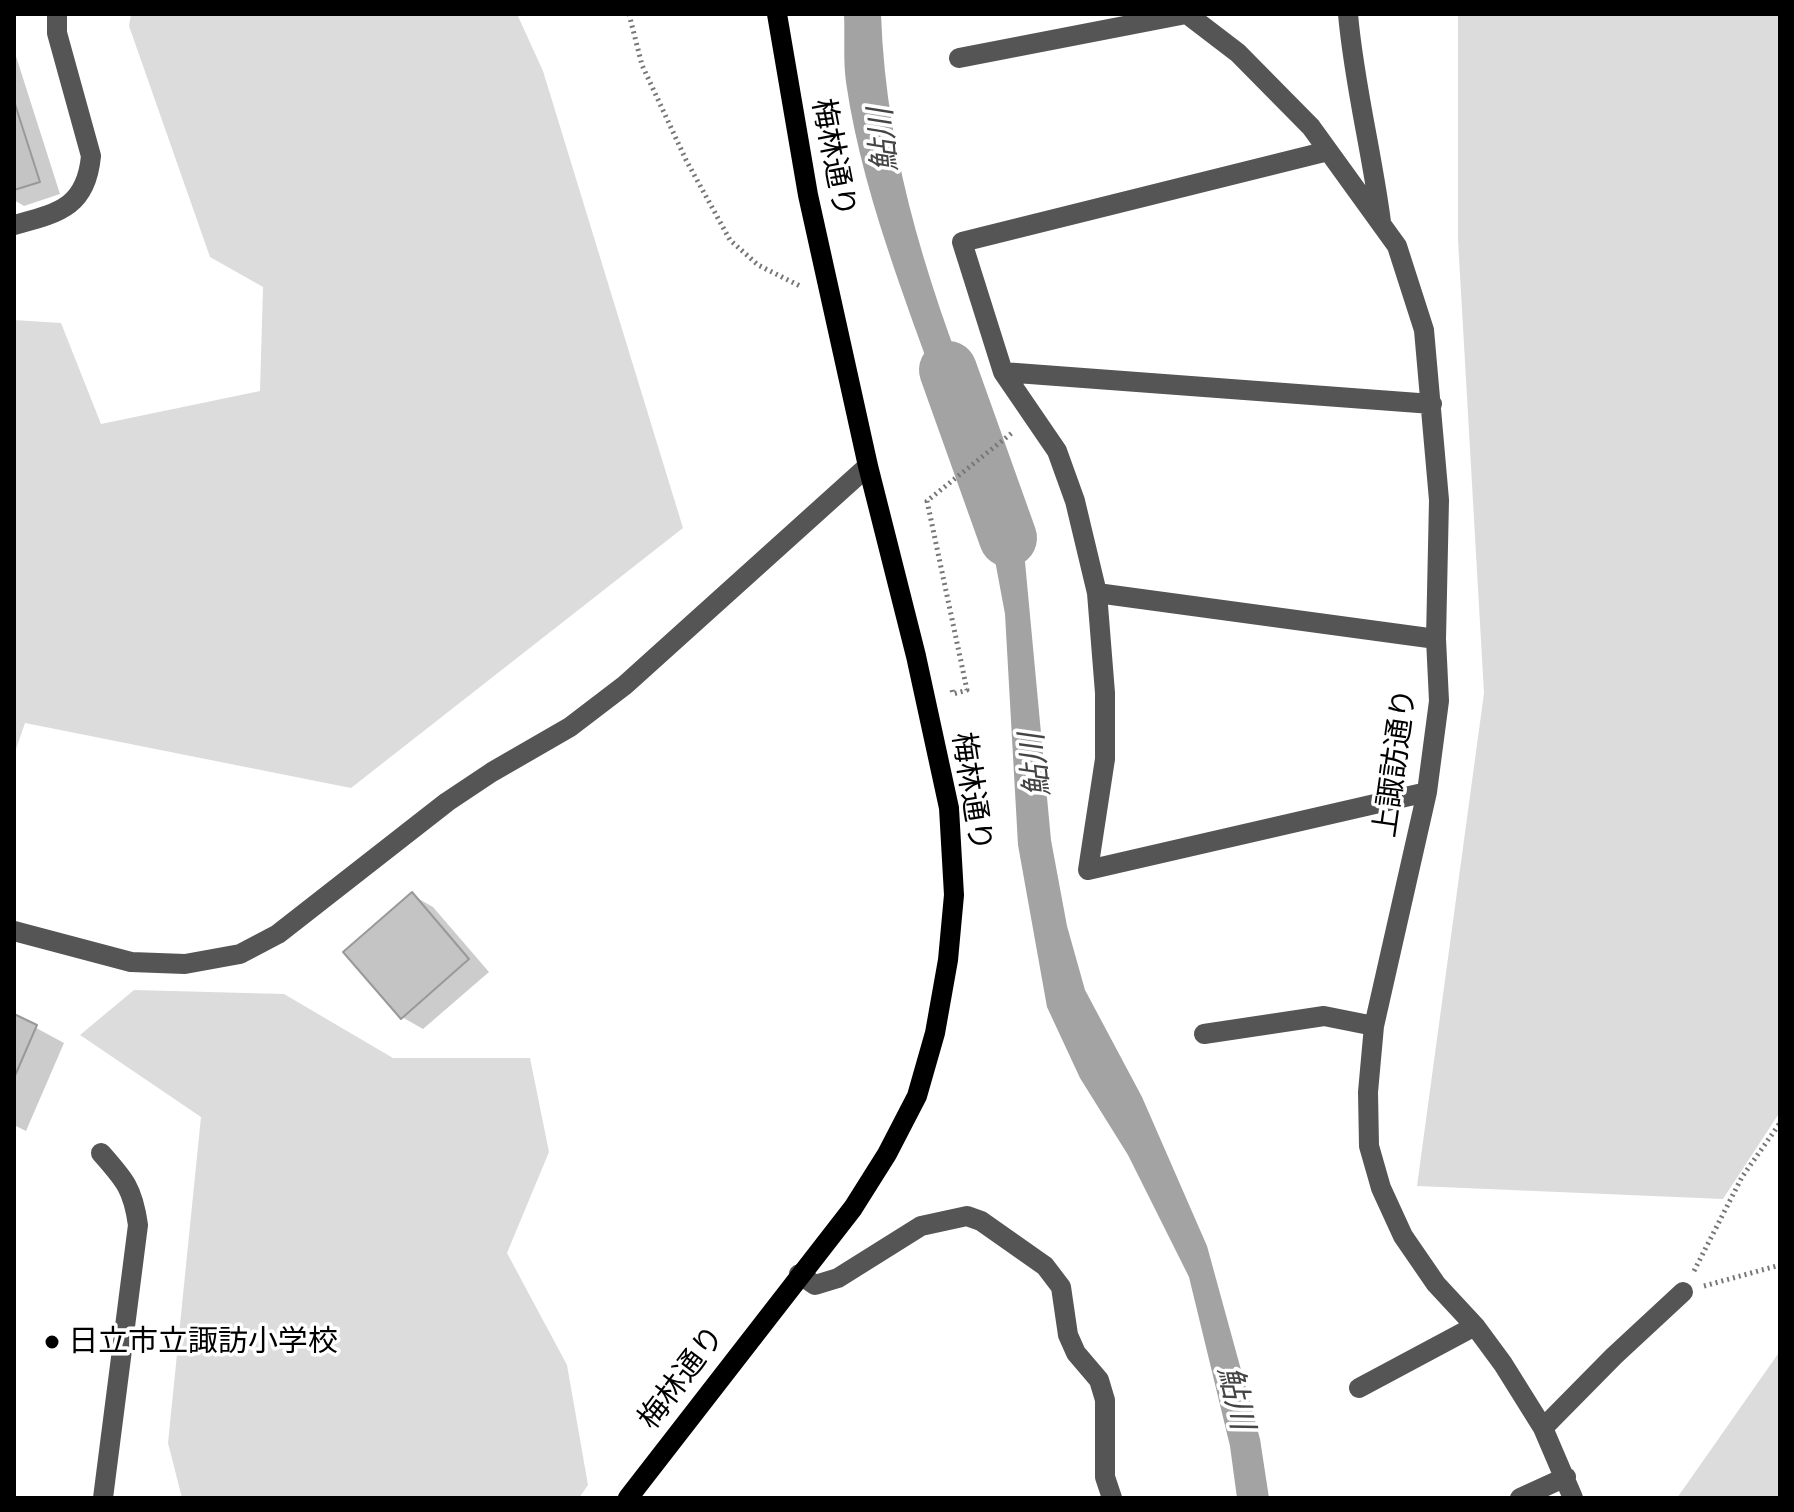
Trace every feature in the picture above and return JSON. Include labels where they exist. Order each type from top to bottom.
[{"type":"main road","name":"梅林通り","points":[[628,1498],[853,1208],[887,1154],[917,1096],[935,1033],[948,960],[954,895],[949,808],[808,195],[777,14]]},
{"type":"street","points":[[14,225],[50,216],[68,207],[82,193],[90,175],[91,156],[57,33],[57,14]]},
{"type":"street","points":[[959,58],[1186,14]]},
{"type":"street","name":"上諏訪通り","points":[[1186,14],[1238,53],[1311,127],[1397,246],[1424,330],[1439,500],[1436,639],[1439,701],[1427,792],[1374,1026],[1368,1092],[1369,1146],[1381,1188],[1411,1248],[1436,1284],[1475,1326],[1503,1364],[1543,1428],[1573,1498]]},
{"type":"street","points":[[1348,14],[1352,57],[1382,226]]},
{"type":"street","points":[[1328,151],[962,242],[1003,372],[1057,451],[1075,501],[1097,593],[1105,693],[1105,759],[1088,870],[1427,792]]},
{"type":"street","points":[[1003,372],[1432,404]]},
{"type":"street","points":[[14,931],[131,962],[185,964],[240,954],[278,934],[447,802],[570,727],[625,685],[868,466]]},
{"type":"street","points":[[1097,593],[1436,639]]},
{"type":"street","points":[[1204,1034],[1324,1016],[1374,1026]]},
{"type":"street","points":[[101,1153],[123,1178],[134,1198],[138,1225],[103,1498]]},
{"type":"street","points":[[799,1274],[815,1285],[838,1278],[921,1226],[967,1216],[981,1221],[1045,1266],[1061,1287],[1068,1335],[1076,1353],[1099,1380],[1105,1400],[1105,1477],[1112,1498]]},
{"type":"street","points":[[1543,1428],[1683,1292]]},
{"type":"street","points":[[1359,1388],[1475,1326]]},
{"type":"street","points":[[1520,1498],[1566,1477]]},
{"type":"path","points":[[629,14],[642,65],[686,160],[730,240],[758,265],[810,291]]},
{"type":"path","points":[[949,680],[953,694],[967,690],[927,501],[1015,431]]},
{"type":"path","points":[[1683,1292],[1742,1177],[1780,1123]]},
{"type":"path","points":[[1683,1292],[1780,1265]]},
{"type":"shaded area","points":[[131,14],[517,14],[543,71],[683,528],[351,788],[25,723],[14,755],[14,320],[61,323],[101,424],[260,391],[263,287],[210,257],[129,26]]},
{"type":"shaded area","points":[[1458,14],[1780,14],[1780,1112],[1723,1199],[1417,1186],[1484,693],[1458,240]]},
{"type":"shaded area","points":[[134,990],[284,994],[393,1058],[530,1058],[549,1152],[507,1253],[567,1365],[588,1485],[579,1498],[182,1498],[168,1443],[201,1117],[80,1035]]},
{"type":"shaded area","points":[[1780,1351],[1780,1498],[1677,1498]]},
{"type":"water","points":[[844,14],[881,14],[892,124],[916,230],[949,334],[988,437],[961,458],[895,272],[866,177],[846,82]]},
{"type":"water","points":[[997,453],[1018,503],[1021,519],[1051,840],[1067,926],[1085,990],[1142,1097],[1207,1246],[1260,1439],[1269,1498],[1237,1498],[1230,1446],[1189,1277],[1128,1155],[1080,1078],[1047,1007],[1018,845],[1005,614],[991,539],[970,475]]},
{"type":"building","points":[[14,101],[40,182],[14,190]]},
{"type":"building","points":[[412,892],[469,959],[401,1019],[343,952]]},
{"type":"building","points":[[14,1014],[37,1025],[14,1078]]},
{"type":"waterway","name":"鮎川","points":[[948,370],[1008,538]]},
{"type":"place","name":"日立市立諏訪小学校","points":[[52,1342]]}]
